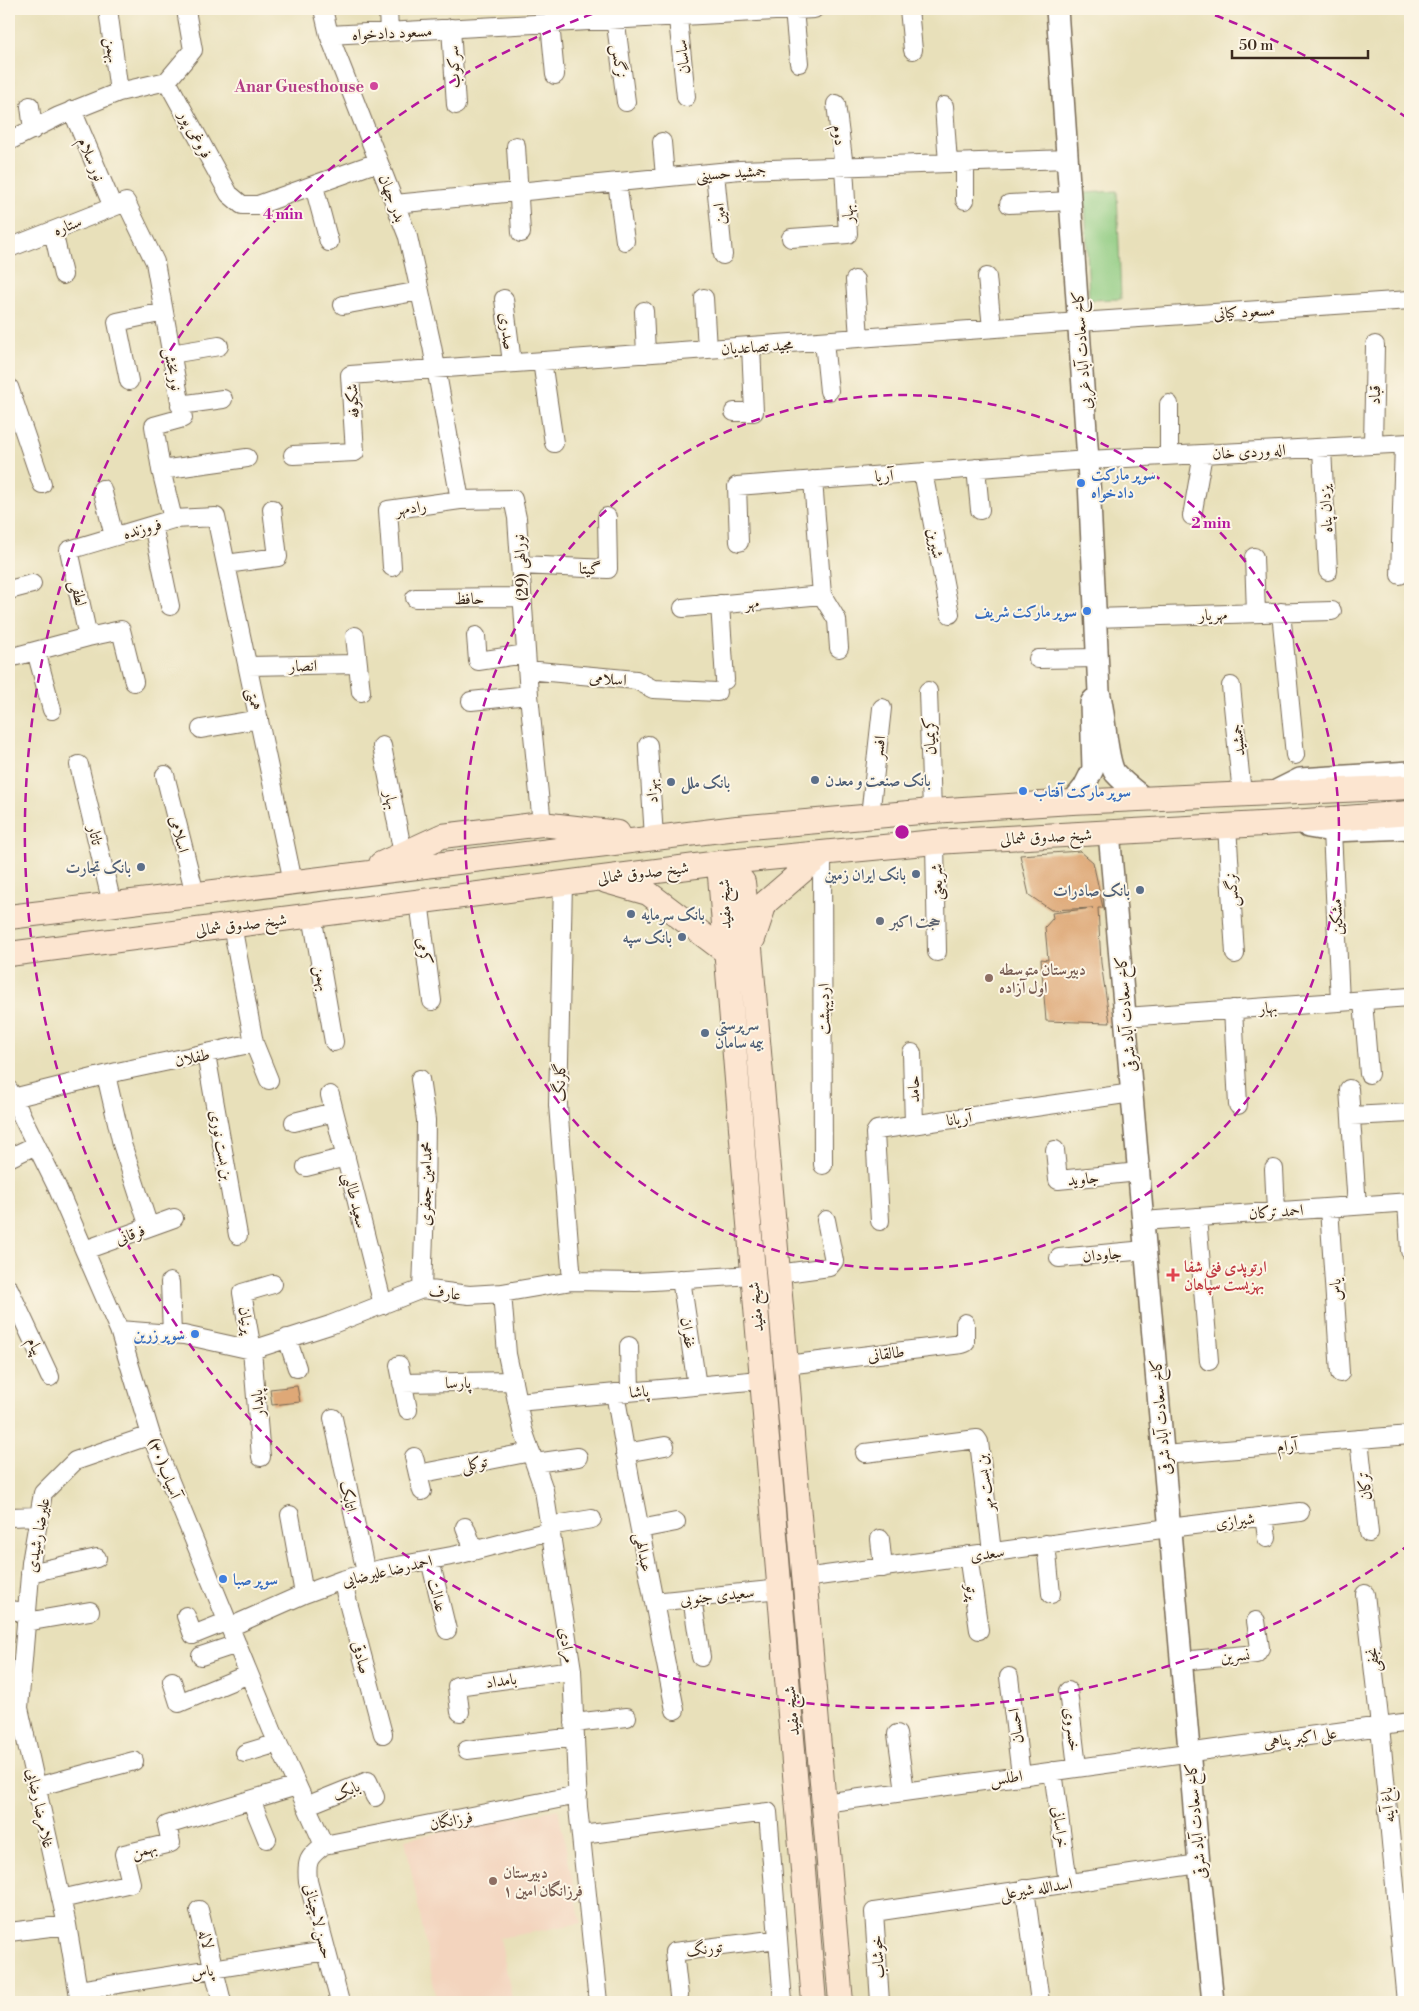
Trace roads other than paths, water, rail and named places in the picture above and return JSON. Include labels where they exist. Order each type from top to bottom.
[{"type":"main road","name":"شیخ صدوق شمالی","points":[[9,917],[724,829],[932,811],[1072,802],[1410,787]]},
{"type":"main road","name":"شیخ صدوق شمالی","points":[[9,954],[727,862],[934,842],[1280,823],[1326,825],[1410,812]]},
{"type":"main road","points":[[358,874],[442,836],[542,824],[654,837]]},
{"type":"main road","points":[[724,829],[727,862]]},
{"type":"main road","points":[[750,948],[765,903],[822,854]]},
{"type":"main road","name":"شیخ مفید","points":[[814,2002],[804,1859],[761,1380],[720,876],[727,862],[743,882],[750,948],[841,2002]]},
{"type":"main road","points":[[595,878],[648,893],[726,952]]},
{"type":"main road","points":[[235,889],[243,896],[247,907],[237,925]]},
{"type":"main road","points":[[799,1806],[804,1815],[808,1817],[818,1816],[824,1805]]},
{"type":"main road","points":[[804,1859],[809,1851],[817,1848],[828,1856]]},
{"type":"street","name":"بهمن","points":[[108,9],[118,92]]},
{"type":"street","name":"بدر جهان","points":[[324,9],[329,35],[408,237],[436,368]]},
{"type":"street","points":[[388,9],[389,32]]},
{"type":"street","name":"مسعود دادخواه","points":[[329,35],[451,28],[504,17],[550,23],[614,14],[814,9]]},
{"type":"street","points":[[909,9],[913,50]]},
{"type":"street","name":"کاخ سعادت آباد غربی","points":[[1057,9],[1088,460],[1099,692]]},
{"type":"street","points":[[794,10],[799,63]]},
{"type":"street","name":"ساسان","points":[[677,12],[686,97]]},
{"type":"street","name":"نرگس","points":[[614,14],[626,102]]},
{"type":"street","points":[[9,141],[72,110],[118,92],[166,81],[193,50],[187,16]]},
{"type":"street","points":[[550,23],[555,75]]},
{"type":"street","name":"سرکوب","points":[[451,28],[456,105]]},
{"type":"street","name":"فروغی پور","points":[[166,81],[229,194],[242,205],[258,206],[378,162]]},
{"type":"street","name":"دوم","points":[[836,104],[844,166]]},
{"type":"street","points":[[30,106],[33,130]]},
{"type":"street","points":[[944,106],[964,200]]},
{"type":"street","name":"نور سلام","points":[[72,110],[119,205]]},
{"type":"street","points":[[662,142],[665,178]]},
{"type":"street","points":[[516,146],[521,233]]},
{"type":"street","name":"جمشید حسینی","points":[[395,204],[715,173],[844,166],[1068,159]]},
{"type":"street","name":"بهار","points":[[791,238],[848,234],[844,166]]},
{"type":"street","name":"امین","points":[[715,173],[723,255]]},
{"type":"street","points":[[617,182],[625,241]]},
{"type":"street","points":[[314,186],[330,242]]},
{"type":"street","points":[[1009,204],[1070,201]]},
{"type":"street","name":"ستاره","points":[[9,248],[119,205]]},
{"type":"street","name":"نوربخش","points":[[119,205],[155,262],[183,418],[154,426],[161,470],[173,519]]},
{"type":"street","points":[[53,231],[64,275]]},
{"type":"street","points":[[987,277],[992,328]]},
{"type":"street","points":[[856,280],[859,338]]},
{"type":"street","points":[[343,305],[420,291]]},
{"type":"street","points":[[704,298],[707,349]]},
{"type":"street","name":"صدری","points":[[504,299],[512,363]]},
{"type":"street","name":"مسعود کیانی","points":[[1079,322],[1410,300]]},
{"type":"street","points":[[644,311],[646,354]]},
{"type":"street","points":[[129,381],[117,322],[164,312]]},
{"type":"street","name":"مجید تصاعدیان","points":[[436,368],[1079,322]]},
{"type":"street","points":[[824,341],[829,392]]},
{"type":"street","name":"قباد","points":[[1373,445],[1375,345]]},
{"type":"street","points":[[171,354],[218,346]]},
{"type":"street","points":[[734,412],[754,412],[751,346]]},
{"type":"street","points":[[542,361],[554,444]]},
{"type":"street","points":[[436,368],[460,500]]},
{"type":"street","name":"شکوفه","points":[[294,455],[355,452],[350,375],[436,368]]},
{"type":"street","points":[[9,387],[42,484]]},
{"type":"street","points":[[180,405],[223,399]]},
{"type":"street","points":[[1169,404],[1169,456]]},
{"type":"street","points":[[1400,575],[1407,444]]},
{"type":"street","name":"اله وردی خان","points":[[1088,460],[1407,444]]},
{"type":"street","name":"یزدان پناه","points":[[1322,448],[1328,571]]},
{"type":"street","points":[[1192,516],[1203,454]]},
{"type":"street","points":[[161,470],[247,458]]},
{"type":"street","name":"آریا","points":[[739,542],[737,486],[1088,460]]},
{"type":"street","points":[[976,468],[980,510]]},
{"type":"street","name":"شیرین","points":[[923,472],[950,614]]},
{"type":"street","points":[[813,480],[822,595],[837,620],[839,648]]},
{"type":"street","points":[[102,489],[114,536]]},
{"type":"street","name":"نورالهی (29)","points":[[460,500],[513,499],[517,518],[528,695],[542,824]]},
{"type":"street","name":"رادمهر","points":[[392,567],[388,510],[460,500]]},
{"type":"street","points":[[226,564],[278,557],[272,509]]},
{"type":"street","name":"فروزنده","points":[[69,550],[173,519],[216,517]]},
{"type":"street","name":"همتی","points":[[216,517],[293,882]]},
{"type":"street","name":"گیتا","points":[[520,565],[608,569],[607,517]]},
{"type":"street","points":[[153,525],[170,606]]},
{"type":"street","name":"لطفی","points":[[69,550],[88,637]]},
{"type":"street","points":[[1254,558],[1256,612]]},
{"type":"street","points":[[9,590],[32,584]]},
{"type":"street","name":"مهر","points":[[683,608],[822,595]]},
{"type":"street","name":"حافظ","points":[[415,598],[522,597]]},
{"type":"street","name":"اسلامی","points":[[476,636],[478,661],[526,662],[636,680],[653,689],[721,686],[720,604]]},
{"type":"street","name":"مهریار","points":[[1094,618],[1332,611]]},
{"type":"street","points":[[1281,612],[1295,755]]},
{"type":"street","points":[[10,655],[36,651],[120,630],[134,682]]},
{"type":"street","points":[[355,636],[361,692]]},
{"type":"street","points":[[36,651],[52,710]]},
{"type":"street","points":[[1038,658],[1097,658]]},
{"type":"street","name":"انصار","points":[[248,666],[357,664]]},
{"type":"street","name":"جمشید","points":[[1231,686],[1242,794]]},
{"type":"street","name":"کریمیان","points":[[928,691],[932,811]]},
{"type":"street","points":[[1099,692],[1104,707],[1111,765],[1116,774],[1145,799]]},
{"type":"street","points":[[1072,802],[1084,787],[1092,769],[1091,703],[1099,692]]},
{"type":"street","points":[[471,701],[528,695]]},
{"type":"street","name":"افسر","points":[[870,816],[882,708]]},
{"type":"street","points":[[201,729],[259,719]]},
{"type":"street","name":"بهزاد","points":[[648,745],[654,837]]},
{"type":"street","name":"بهار","points":[[382,746],[403,854]]},
{"type":"street","name":"تاتار","points":[[79,765],[112,904]]},
{"type":"street","name":"شیخ صدوق شمالی","points":[[1272,793],[1300,779],[1410,772]]},
{"type":"street","name":"اسلامی","points":[[165,775],[195,894]]},
{"type":"street","name":"شیخ صدوق شمالی","points":[[1326,825],[1410,828]]},
{"type":"street","name":"مشکین","points":[[1326,825],[1340,1002]]},
{"type":"street","name":"نرگس","points":[[1227,826],[1235,954]]},
{"type":"street","name":"کاخ سعادت آباد شرقی","points":[[1109,832],[1198,1864],[1214,2002]]},
{"type":"street","name":"شریعتی","points":[[934,842],[937,952]]},
{"type":"street","name":"اردیبهشت","points":[[822,854],[823,1164]]},
{"type":"street","name":"گلرنگ","points":[[563,882],[558,1105],[572,1281]]},
{"type":"street","name":"کرمی","points":[[419,901],[432,1001]]},
{"type":"street","name":"بهمن","points":[[312,915],[334,1042]]},
{"type":"street","points":[[237,925],[254,1043],[269,1080]]},
{"type":"street","name":"بهار","points":[[1125,1017],[1410,997]]},
{"type":"street","points":[[1363,1001],[1369,1074]]},
{"type":"street","points":[[1232,1010],[1238,1105]]},
{"type":"street","name":"طفلان","points":[[11,1094],[254,1043]]},
{"type":"street","name":"حامد","points":[[912,1053],[914,1124]]},
{"type":"street","name":"بن بست نوری","points":[[206,1054],[238,1235]]},
{"type":"street","points":[[106,1074],[122,1144],[149,1227]]},
{"type":"street","name":"محمدامین جعفری","points":[[420,1079],[426,1120],[426,1207],[422,1289]]},
{"type":"street","points":[[1349,1089],[1357,1206]]},
{"type":"street","name":"آریانا","points":[[880,1221],[875,1133],[881,1128],[1132,1093]]},
{"type":"street","name":"آسیاب(۳۰)","points":[[11,1094],[86,1250],[119,1330],[151,1435],[278,1743],[324,1845]]},
{"type":"street","name":"سعید طالبی","points":[[294,1122],[332,1103],[383,1305]]},
{"type":"street","points":[[1351,1116],[1410,1113]]},
{"type":"street","points":[[9,1158],[36,1145]]},
{"type":"street","name":"جاوید","points":[[1055,1150],[1058,1180],[1139,1172]]},
{"type":"street","points":[[306,1167],[346,1157]]},
{"type":"street","points":[[1274,1169],[1276,1211]]},
{"type":"street","points":[[1409,1202],[1410,1251]]},
{"type":"street","name":"احمد ترکان","points":[[1143,1222],[1409,1202]]},
{"type":"street","name":"یاس","points":[[1329,1208],[1340,1373]]},
{"type":"street","points":[[1196,1217],[1209,1361]]},
{"type":"street","name":"فرقانی","points":[[86,1250],[174,1218]]},
{"type":"street","points":[[778,1274],[833,1265],[834,1261],[826,1220]]},
{"type":"street","name":"جاودان","points":[[1059,1258],[1145,1250]]},
{"type":"street","name":"عارف","points":[[252,1350],[330,1325],[422,1289],[469,1295],[502,1293],[572,1281],[636,1282],[753,1275]]},
{"type":"street","name":"غفران","points":[[681,1279],[696,1386]]},
{"type":"street","points":[[170,1282],[172,1334]]},
{"type":"street","name":"پرنیان","points":[[252,1350],[242,1294],[274,1284]]},
{"type":"street","name":"پیام","points":[[9,1289],[50,1377]]},
{"type":"street","name":"مرادی","points":[[502,1293],[507,1354],[523,1430],[544,1490],[572,1670],[581,1835],[598,2002]]},
{"type":"street","name":"طالقانی","points":[[786,1365],[962,1344],[965,1343],[965,1323]]},
{"type":"street","points":[[119,1330],[172,1334],[252,1350]]},
{"type":"street","points":[[287,1338],[297,1368]]},
{"type":"street","points":[[623,1393],[628,1346]]},
{"type":"street","name":"پایدار","points":[[252,1350],[261,1457]]},
{"type":"street","points":[[399,1365],[408,1410]]},
{"type":"street","name":"پاشا","points":[[517,1402],[761,1380]]},
{"type":"street","name":"پارسا","points":[[402,1383],[513,1382]]},
{"type":"street","name":"عبدالهی","points":[[623,1393],[625,1453],[675,1710]]},
{"type":"street","name":"اتابک","points":[[333,1418],[366,1573]]},
{"type":"street","name":"علیرضا رشیدی","points":[[26,1617],[30,1574],[43,1493],[75,1460],[151,1435]]},
{"type":"street","name":"آرام","points":[[1163,1455],[1410,1435]]},
{"type":"street","name":"بن بست مهر","points":[[865,1452],[977,1439],[980,1442],[992,1552]]},
{"type":"street","name":"ترکان","points":[[1359,1439],[1369,1533]]},
{"type":"street","points":[[625,1453],[665,1446]]},
{"type":"street","name":"توکلی","points":[[422,1491],[416,1465],[578,1457]]},
{"type":"street","name":"شیرازی","points":[[1169,1528],[1300,1512]]},
{"type":"street","points":[[290,1515],[304,1594]]},
{"type":"street","points":[[9,1517],[39,1516]]},
{"type":"street","points":[[1264,1516],[1267,1538]]},
{"type":"street","name":"احمدرضا علیرضایی","points":[[186,1616],[193,1635],[229,1624],[304,1594],[366,1573],[474,1550],[592,1519]]},
{"type":"street","points":[[640,1530],[676,1522]]},
{"type":"street","points":[[465,1527],[474,1550]]},
{"type":"street","name":"سعدی","points":[[804,1578],[1169,1528]]},
{"type":"street","points":[[880,1539],[883,1568]]},
{"type":"street","points":[[1046,1544],[1051,1594]]},
{"type":"street","name":"پرتو","points":[[968,1555],[979,1630]]},
{"type":"street","points":[[30,1574],[97,1558]]},
{"type":"street","name":"عدالت","points":[[430,1560],[447,1630]]},
{"type":"street","name":"صادقی","points":[[342,1580],[383,1734]]},
{"type":"street","name":"سعیدی جنوبی","points":[[654,1602],[780,1589]]},
{"type":"street","name":"نجفی","points":[[1365,1594],[1380,1726]]},
{"type":"street","points":[[692,1598],[702,1657]]},
{"type":"street","points":[[9,1610],[26,1617],[90,1611]]},
{"type":"street","name":"غلامرضا رضایی","points":[[26,1617],[19,1708],[67,1925],[79,1996]]},
{"type":"street","name":"نسرین","points":[[1181,1662],[1256,1654],[1260,1648],[1256,1621]]},
{"type":"street","points":[[201,1656],[237,1644]]},
{"type":"street","name":"بامداد","points":[[460,1712],[457,1686],[572,1670]]},
{"type":"street","points":[[172,1681],[179,1703],[249,1674]]},
{"type":"street","name":"احسان","points":[[1009,1677],[1021,1775]]},
{"type":"street","name":"خسروی","points":[[1068,1691],[1077,1767]]},
{"type":"street","points":[[467,1750],[575,1730],[627,1717]]},
{"type":"street","name":"علی اکبر پناهی","points":[[1189,1752],[1410,1722]]},
{"type":"street","name":"باغ آینه","points":[[1380,1726],[1406,2002]]},
{"type":"street","points":[[897,1734],[905,1791]]},
{"type":"street","points":[[245,1753],[278,1743]]},
{"type":"street","name":"اطلس","points":[[824,1805],[905,1791],[1189,1752]]},
{"type":"street","points":[[36,1788],[134,1761]]},
{"type":"street","name":"خراسانی","points":[[1053,1771],[1068,1883]]},
{"type":"street","name":"بابک","points":[[306,1806],[368,1780],[375,1798]]},
{"type":"street","name":"بهمن","points":[[61,1899],[131,1883],[124,1854],[172,1842],[167,1825],[297,1786]]},
{"type":"street","name":"فرزانگان","points":[[324,1845],[578,1795]]},
{"type":"street","points":[[251,1800],[267,1839]]},
{"type":"street","points":[[581,1835],[768,1812],[783,2002]]},
{"type":"street","name":"حسن لاچینانی","points":[[324,1845],[312,1853],[306,1864],[308,1880],[340,2002]]},
{"type":"street","name":"اسدالله شیرعلی","points":[[874,1912],[1198,1864]]},
{"type":"street","points":[[1025,1890],[1040,2002]]},
{"type":"street","name":"لاله","points":[[199,1910],[222,2002]]},
{"type":"street","name":"خوشاب","points":[[874,1912],[880,2002]]},
{"type":"street","points":[[9,1932],[67,1925]]},
{"type":"street","name":"تورنگ","points":[[679,1996],[674,1952],[778,1939]]},
{"type":"street","name":"پاس","points":[[79,1996],[215,1969],[326,1951]]},
{"type":"place","name":"Anar Guesthouse","points":[[374,86]]},
{"type":"place","name":"سوپر مارکت دادخواه","points":[[1081,483]]},
{"type":"place","name":"سوپر مارکت شریف","points":[[1087,611]]},
{"type":"place","name":"بانک صنعت و معدن","points":[[815,780]]},
{"type":"place","name":"بانک ملل","points":[[671,782]]},
{"type":"place","name":"سوپر مارکت آفتاب","points":[[1023,791]]},
{"type":"place","name":"بانک تجارت","points":[[141,867]]},
{"type":"place","name":"بانک ایران زمین","points":[[916,874]]},
{"type":"place","name":"بانک صادرات","points":[[1140,890]]},
{"type":"place","name":"بانک سرمایه","points":[[631,914]]},
{"type":"place","name":"حجت اکبر","points":[[880,921]]},
{"type":"place","name":"بانک سپه","points":[[682,937]]},
{"type":"place","name":"دبیرستان متوسطه اول آزاده","points":[[989,978]]},
{"type":"place","name":"سرپرستی بیمه سامان","points":[[705,1033]]},
{"type":"place","name":"ارتوپدی فنی شفا بهزیست سپاهان","points":[[1173,1275]]},
{"type":"place","name":"سوپر زرین","points":[[195,1334]]},
{"type":"place","name":"سوپر صبا","points":[[223,1579]]},
{"type":"place","name":"دبیرستان فرزانگان امین ۱","points":[[493,1881]]}]
